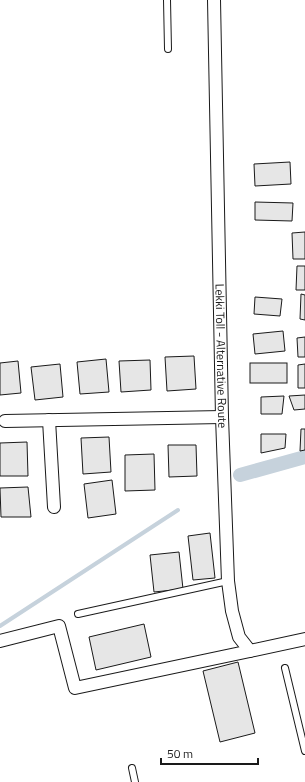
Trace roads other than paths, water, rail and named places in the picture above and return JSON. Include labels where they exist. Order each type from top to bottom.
[{"type":"street","name":"Lekki Toll - Alternative Route","points":[[214,0],[222,416],[228,581],[232,611],[239,637],[250,651]]},
{"type":"street","points":[[5,421],[222,416]]},
{"type":"street","points":[[49,420],[54,507]]},
{"type":"street","points":[[0,641],[59,626],[75,688],[305,639]]},
{"type":"lane","points":[[167,0],[168,50]]},
{"type":"lane","points":[[78,614],[228,581]]},
{"type":"lane","points":[[285,668],[305,751]]},
{"type":"lane","points":[[132,768],[135,782]]},
{"type":"waterway","points":[[240,475],[305,457]]},
{"type":"waterway","points":[[0,626],[178,510]]}]
